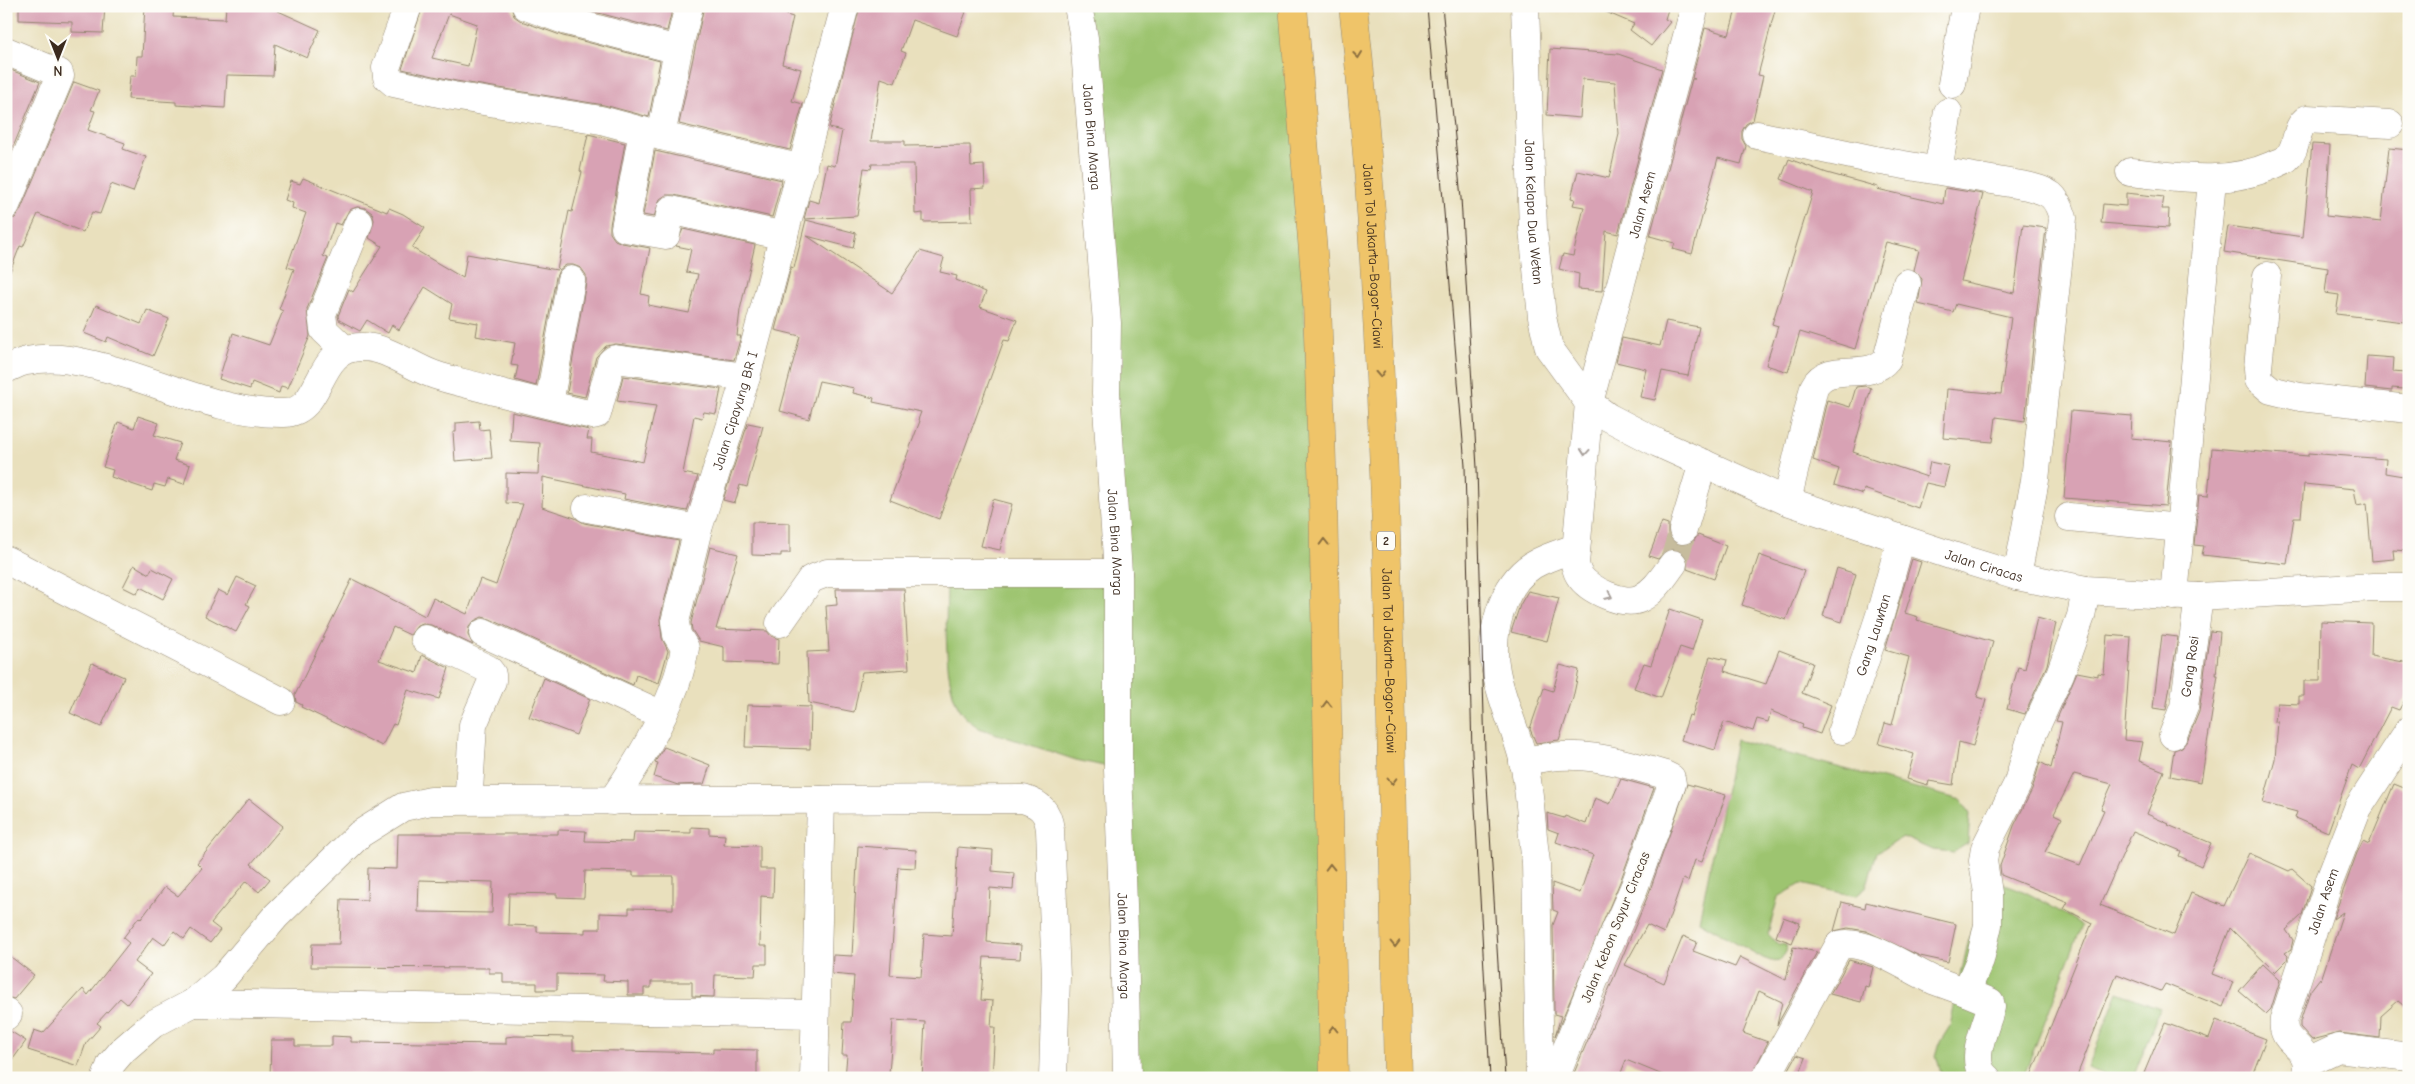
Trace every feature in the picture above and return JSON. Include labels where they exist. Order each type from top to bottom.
[{"type":"highway","points":[[1293,6],[1317,301],[1323,497],[1334,1078]]},
{"type":"highway","name":"Jalan Tol Jakarta–Bogor–Ciawi","points":[[1353,6],[1362,81],[1376,287],[1385,486],[1398,1078]]},
{"type":"street","points":[[408,6],[386,68],[387,77],[394,83],[453,96],[602,120],[652,134],[803,169]]},
{"type":"street","points":[[526,6],[570,14],[678,50]]},
{"type":"street","points":[[690,6],[625,228],[666,236],[671,210],[784,236]]},
{"type":"street","name":"Jalan Cipayung BR I","points":[[616,795],[662,716],[682,671],[685,648],[677,635],[675,622],[698,530],[746,377],[845,6]]},
{"type":"street","name":"Jalan Bina Marga","points":[[1078,6],[1086,57],[1106,314],[1106,393],[1115,494],[1118,572],[1118,769],[1127,1078]]},
{"type":"street","name":"Jalan Kelapa Dua Wetan","points":[[1525,6],[1533,229],[1542,317],[1549,348],[1589,403]]},
{"type":"street","name":"Jalan Asem","points":[[1589,403],[1695,6]]},
{"type":"street","points":[[1952,84],[1965,6]]},
{"type":"street","points":[[6,51],[58,72],[60,76],[6,205]]},
{"type":"street","points":[[1938,170],[1948,112]]},
{"type":"street","points":[[2130,172],[2212,180],[2264,169],[2287,158],[2295,143],[2300,125],[2307,119],[2390,124]]},
{"type":"street","points":[[1757,135],[2046,191],[2058,200],[2062,218],[2035,480],[2017,576]]},
{"type":"street","name":"Gang Rosi","points":[[2173,735],[2184,707],[2187,596],[2180,528],[2212,180]]},
{"type":"street","points":[[344,349],[324,330],[322,314],[359,222]]},
{"type":"street","points":[[2267,276],[2258,368],[2259,380],[2271,390],[2300,397],[2409,409]]},
{"type":"street","points":[[549,404],[571,280]]},
{"type":"street","points":[[1787,501],[1814,387],[1818,379],[1838,372],[1873,371],[1882,366],[1887,360],[1907,283]]},
{"type":"street","points":[[6,369],[27,361],[56,358],[78,360],[136,376],[203,400],[249,411],[288,413],[298,410],[307,404],[327,366],[336,354],[344,349],[363,347],[383,351],[435,375],[595,415],[611,362],[615,359],[746,377]]},
{"type":"street","points":[[1589,403],[1575,564],[1579,576],[1589,586],[1618,600],[1639,600],[1654,590],[1673,564]]},
{"type":"street","name":"Jalan Ciracas","points":[[1589,403],[1608,417],[1658,444],[1787,501],[2017,576],[2086,590],[2187,596],[2409,587]]},
{"type":"street","points":[[1683,530],[1703,463]]},
{"type":"street","points":[[587,508],[698,530]]},
{"type":"street","points":[[2069,517],[2180,528]]},
{"type":"street","name":"Gang Lauwtan","points":[[1842,730],[1880,615],[1901,539]]},
{"type":"street","points":[[1540,1078],[1536,862],[1530,827],[1529,796],[1523,762],[1496,670],[1496,642],[1499,616],[1506,595],[1516,580],[1532,565],[1576,548]]},
{"type":"street","points":[[6,560],[281,701]]},
{"type":"street","points":[[780,623],[811,579],[826,573],[1118,572]]},
{"type":"street","points":[[1966,992],[1980,960],[1988,925],[1988,893],[1982,862],[1985,848],[2017,785],[2033,733],[2060,674],[2082,616],[2086,590]]},
{"type":"street","points":[[483,633],[662,716]]},
{"type":"street","points":[[425,639],[488,669],[492,674],[492,681],[473,725],[469,791]]},
{"type":"street","name":"Jalan Asem","points":[[2306,1070],[2305,1054],[2286,1035],[2283,1026],[2284,1019],[2328,882],[2358,808],[2409,730]]},
{"type":"street","name":"Jalan Kebon Sayur Ciracas","points":[[1523,762],[1547,755],[1576,754],[1612,759],[1665,775],[1671,778],[1672,784],[1634,888],[1601,963],[1555,1078]]},
{"type":"street","points":[[360,834],[373,814],[395,794],[402,791],[821,800],[1023,799],[1042,808],[1048,818],[1050,830],[1056,977],[1053,1078]]},
{"type":"street","points":[[106,1078],[111,1064],[123,1050],[153,1024],[193,1003],[224,977],[276,916],[360,834],[402,807],[431,802],[616,795]]},
{"type":"street","points":[[814,1078],[821,800]]},
{"type":"street","points":[[1766,1078],[1839,945],[1850,943],[1869,948],[1933,980],[1990,1002],[1991,1007],[1976,1064],[1980,1073],[1987,1078]]},
{"type":"street","points":[[193,1003],[815,1014]]},
{"type":"street","points":[[6,1012],[8,1014],[6,1016]]},
{"type":"street","points":[[2306,1070],[2338,1048],[2409,1057]]},
{"type":"green space","points":[[1077,6],[1293,6],[1334,1078],[1127,1078],[1118,769],[1076,760],[979,728],[962,713],[953,693],[946,642],[947,573],[1118,573]]},
{"type":"green space","points":[[1736,740],[1961,800],[1970,813],[1968,843],[1954,852],[1932,850],[1903,837],[1877,852],[1866,888],[1856,896],[1801,884],[1778,897],[1768,934],[1778,944],[1786,945],[1787,950],[1781,960],[1771,961],[1763,958],[1699,921]]},
{"type":"green space","points":[[1996,883],[2005,884],[2027,893],[2082,925],[2023,1078],[1957,1078],[1941,1072],[1936,1056],[1940,1042],[1950,1026],[1969,938],[1980,903]]},
{"type":"green space","points":[[2118,992],[2160,1008],[2133,1078],[2113,1078],[2088,1068]]},
{"type":"building","points":[[19,6],[105,6],[103,33],[72,32],[72,22],[19,20]]},
{"type":"building","points":[[145,6],[174,6],[173,17],[225,19],[226,6],[276,6],[276,10],[320,30],[307,58],[275,44],[273,76],[227,75],[225,108],[176,105],[176,102],[128,99],[130,76],[136,76],[137,56],[142,56]]},
{"type":"building","points":[[423,6],[511,6],[514,16],[521,21],[563,36],[660,61],[649,117],[604,105],[456,81],[402,69]],"holes":[[[449,14],[477,24],[468,66],[432,58]]]},
{"type":"building","points":[[572,6],[673,6],[667,31]]},
{"type":"building","points":[[704,6],[778,6],[788,9],[786,15],[793,17],[782,64],[801,69],[792,101],[803,104],[790,150],[679,124]]},
{"type":"building","points":[[860,6],[951,6],[966,12],[957,36],[912,20],[901,51],[906,53],[895,83],[881,78],[871,141],[905,141],[905,146],[970,145],[971,166],[984,165],[985,188],[971,189],[972,221],[923,222],[923,213],[915,214],[914,164],[872,164],[871,169],[864,168],[857,216],[804,219],[809,200],[819,203],[827,164],[835,166],[842,131],[829,128]]},
{"type":"building","points":[[1592,6],[1669,6],[1665,19],[1670,22],[1651,46],[1630,30],[1634,24]]},
{"type":"building","points":[[1737,6],[1761,6],[1775,10],[1758,75],[1763,76],[1753,120],[1746,124],[1742,131],[1742,139],[1746,146],[1741,164],[1718,158],[1692,254],[1673,249],[1675,243],[1650,236],[1692,79],[1695,79],[1692,78],[1705,28],[1729,35]]},
{"type":"building","points":[[1550,49],[1618,54],[1662,69],[1618,234],[1606,231],[1602,291],[1578,289],[1579,274],[1559,269],[1563,254],[1573,256],[1584,207],[1573,205],[1575,199],[1571,198],[1578,171],[1609,178],[1619,134],[1615,82],[1583,79],[1580,118],[1547,115]]},
{"type":"building","points":[[6,68],[40,82],[6,164]]},
{"type":"building","points":[[74,82],[99,91],[91,110],[95,111],[88,130],[125,143],[123,149],[146,157],[133,192],[111,184],[100,214],[92,212],[83,232],[38,214],[23,247],[20,246],[8,277],[6,277],[6,220],[15,218],[20,211]]},
{"type":"building","points":[[588,134],[625,143],[610,233],[615,240],[622,243],[650,248],[641,294],[649,296],[648,305],[689,313],[698,274],[686,272],[691,249],[676,246],[683,229],[755,245],[740,310],[737,336],[741,336],[734,360],[616,344],[606,346],[596,357],[585,397],[567,393],[586,282],[586,275],[581,268],[573,265],[566,265],[559,270],[556,277],[536,386],[515,380],[518,366],[511,365],[515,343],[476,336],[478,323],[449,318],[452,304],[425,287],[399,330],[392,325],[388,333],[367,320],[360,331],[339,320],[338,316],[349,289],[353,292],[382,246],[369,238],[374,220],[372,213],[365,208],[357,207],[349,210],[341,225],[335,223],[323,256],[328,258],[307,309],[310,336],[288,388],[281,386],[279,393],[252,382],[250,389],[219,379],[233,333],[269,345],[283,311],[279,309],[294,269],[287,267],[306,213],[292,208],[293,203],[285,200],[291,181],[300,184],[303,178],[387,212],[389,208],[403,214],[425,228],[412,248],[463,278],[467,254],[557,270],[569,211],[572,212],[582,172],[580,171]]},
{"type":"building","points":[[2312,144],[2330,145],[2326,216],[2381,222],[2389,148],[2409,150],[2409,314],[2405,313],[2404,322],[2336,314],[2339,295],[2325,293],[2328,268],[2224,252],[2228,226],[2303,237]]},
{"type":"building","points":[[655,151],[782,180],[772,217],[674,195],[666,195],[660,199],[654,217],[643,215]]},
{"type":"building","points":[[1789,159],[1827,173],[1878,187],[1877,189],[1943,204],[1945,188],[1983,194],[1961,281],[2014,293],[2023,225],[2046,228],[2025,421],[1996,417],[1993,442],[1943,438],[1947,389],[2001,394],[2011,317],[1956,304],[1953,312],[1918,304],[1922,279],[1914,270],[1919,250],[1886,242],[1855,349],[1800,332],[1788,372],[1766,365],[1778,326],[1772,324],[1813,192],[1781,179]]},
{"type":"building","points":[[2126,193],[2164,197],[2162,209],[2169,209],[2168,228],[2101,223],[2103,204],[2126,206]]},
{"type":"building","points":[[806,220],[856,233],[853,248],[807,236],[892,293],[920,251],[944,258],[940,272],[957,276],[956,280],[986,292],[980,307],[1017,320],[1009,341],[1004,340],[939,519],[890,500],[920,421],[918,420],[921,412],[873,402],[874,398],[853,393],[854,388],[819,381],[809,419],[780,411],[800,336],[775,330],[791,267],[794,268]]},
{"type":"building","points":[[96,305],[141,324],[147,310],[169,319],[153,356],[108,337],[106,342],[84,333]]},
{"type":"building","points":[[1666,321],[1699,327],[1688,376],[1662,371],[1655,400],[1640,397],[1646,369],[1616,362],[1622,338],[1660,346]]},
{"type":"building","points":[[2367,356],[2394,358],[2393,372],[2405,373],[2404,389],[2392,388],[2392,391],[2365,388]]},
{"type":"building","points":[[623,376],[721,389],[716,414],[704,412],[702,418],[694,416],[683,473],[698,476],[687,511],[624,499],[625,494],[543,477],[542,507],[584,523],[679,541],[660,619],[662,638],[668,651],[659,683],[636,675],[633,685],[482,617],[474,621],[469,627],[468,635],[473,645],[431,625],[423,624],[417,626],[410,635],[393,627],[379,660],[417,673],[422,655],[449,668],[439,699],[408,690],[396,725],[393,724],[382,746],[301,707],[302,705],[296,702],[295,695],[352,579],[425,616],[433,598],[467,614],[480,579],[496,585],[523,504],[506,503],[506,473],[538,474],[540,443],[510,441],[512,412],[589,430],[587,439],[592,439],[591,452],[643,462],[656,406],[617,401]]},
{"type":"building","points":[[1865,386],[1871,388],[1853,452],[1927,477],[1930,462],[1949,466],[1944,487],[1926,483],[1918,508],[1864,489],[1863,494],[1834,485],[1839,469],[1813,460],[1827,400],[1850,407],[1856,387]]},
{"type":"building","points":[[2071,411],[2132,416],[2131,438],[2172,442],[2166,506],[2064,498]]},
{"type":"building","points":[[138,416],[159,423],[154,435],[180,443],[174,460],[190,465],[184,484],[168,479],[165,487],[154,484],[152,491],[111,477],[113,470],[103,467],[118,422],[134,428]]},
{"type":"building","points":[[479,421],[480,430],[489,429],[492,458],[455,461],[453,432],[456,432],[456,423]]},
{"type":"building","points":[[748,423],[763,426],[747,487],[740,485],[735,503],[723,500]]},
{"type":"building","points":[[2212,448],[2308,456],[2308,453],[2386,459],[2385,473],[2409,477],[2409,551],[2393,550],[2394,559],[2372,561],[2367,503],[2357,505],[2354,489],[2304,484],[2301,517],[2294,517],[2287,564],[2202,555],[2204,546],[2194,545],[2199,495],[2208,496]]},
{"type":"building","points":[[993,499],[1012,504],[1000,550],[981,546]]},
{"type":"building","points":[[752,522],[790,523],[790,553],[781,553],[781,556],[752,555]]},
{"type":"building","points":[[1662,522],[1668,524],[1668,534],[1671,540],[1678,545],[1687,545],[1693,542],[1698,535],[1726,546],[1714,579],[1687,569],[1687,557],[1683,552],[1675,549],[1666,550],[1658,559],[1649,556]]},
{"type":"building","points":[[710,547],[738,554],[716,629],[767,631],[771,636],[779,639],[778,664],[724,662],[724,647],[699,641],[692,630],[691,623]]},
{"type":"building","points":[[1759,555],[1804,571],[1786,620],[1742,605]]},
{"type":"building","points":[[1912,559],[1921,562],[1905,613],[1918,617],[1917,620],[1993,642],[1977,697],[1986,700],[1973,746],[1959,742],[1953,785],[1929,781],[1928,785],[1907,779],[1914,754],[1879,744],[1885,723],[1892,725],[1909,657],[1885,650]]},
{"type":"building","points":[[134,565],[149,574],[152,568],[173,579],[163,599],[140,587],[137,594],[123,587]]},
{"type":"building","points":[[1837,568],[1856,574],[1842,622],[1823,616]]},
{"type":"building","points":[[237,577],[256,586],[246,604],[250,606],[236,632],[205,616],[218,590],[228,595]]},
{"type":"building","points":[[836,589],[904,589],[909,669],[862,672],[854,712],[809,703],[807,652],[829,651],[826,606],[837,605]]},
{"type":"building","points":[[1528,591],[1559,598],[1547,641],[1511,632],[1520,605]]},
{"type":"building","points":[[1670,609],[1702,620],[1692,651],[1680,647],[1661,698],[1634,688],[1644,663],[1651,665]]},
{"type":"building","points":[[2037,618],[2056,623],[2047,665],[2025,714],[2007,709],[2018,667],[2025,669]]},
{"type":"building","points":[[2321,621],[2372,623],[2371,656],[2409,663],[2409,692],[2399,710],[2391,707],[2359,769],[2352,765],[2328,832],[2295,818],[2297,812],[2263,803],[2275,759],[2278,722],[2275,722],[2277,703],[2299,704],[2299,696],[2304,696],[2304,681],[2320,681]]},
{"type":"building","points":[[2210,631],[2220,632],[2216,675],[2218,675],[2201,782],[2170,776],[2174,750],[2182,747],[2187,741],[2199,712]]},
{"type":"building","points":[[2107,635],[2131,637],[2124,740],[2143,742],[2139,761],[2164,771],[2147,814],[2211,843],[2201,866],[2179,856],[2181,851],[2133,831],[2100,905],[2174,935],[2191,893],[2224,906],[2249,853],[2289,871],[2292,869],[2311,886],[2302,915],[2286,930],[2293,940],[2291,949],[2285,953],[2288,956],[2287,960],[2275,972],[2230,928],[2212,974],[2233,982],[2223,1007],[2165,984],[2161,991],[2117,974],[2076,1078],[2030,1078],[2092,923],[2064,909],[2068,902],[2001,875],[2000,866],[2014,826],[2032,790],[2040,762],[2051,768],[2062,722],[2056,721],[2077,672],[2098,676],[2098,673],[2104,674]],"holes":[[[2074,774],[2112,784],[2101,809],[2104,810],[2080,865],[2045,852],[2062,818],[2054,814]]]},
{"type":"building","points":[[2162,635],[2178,637],[2166,710],[2153,708]]},
{"type":"building","points":[[1779,650],[1813,663],[1802,693],[1831,705],[1820,734],[1802,728],[1803,724],[1771,711],[1768,722],[1757,719],[1753,731],[1724,722],[1715,750],[1681,740],[1689,715],[1692,716],[1710,656],[1727,660],[1724,671],[1766,684]]},
{"type":"building","points":[[92,663],[124,677],[101,727],[70,713]]},
{"type":"building","points":[[1560,665],[1579,670],[1573,698],[1559,740],[1536,743],[1530,729],[1544,688],[1553,691]]},
{"type":"building","points":[[544,678],[590,699],[576,735],[529,717]]},
{"type":"building","points":[[747,705],[811,707],[810,749],[745,747]]},
{"type":"building","points":[[664,747],[710,765],[704,784],[678,785],[654,777],[658,763],[655,762]]},
{"type":"building","points":[[1621,779],[1654,788],[1620,882],[1555,1036],[1561,1016],[1554,1014],[1553,925],[1558,912],[1553,910],[1552,883],[1580,893],[1593,855],[1556,842],[1559,833],[1548,829],[1547,813],[1564,818],[1565,816],[1586,824],[1595,798],[1610,804]]},
{"type":"building","points":[[1687,784],[1726,795],[1702,862],[1695,860],[1688,881],[1683,879],[1664,933],[1647,925],[1625,965],[1664,983],[1683,936],[1697,942],[1693,951],[1735,967],[1740,957],[1786,980],[1793,947],[1817,952],[1777,1025],[1782,1002],[1759,991],[1743,1033],[1768,1042],[1750,1078],[1670,1078],[1626,1060],[1619,1078],[1572,1078],[1649,893]]},
{"type":"building","points":[[2394,784],[2409,790],[2409,1010],[2398,1001],[2381,1016],[2380,1038],[2339,1033],[2312,1040],[2300,1027],[2300,1022],[2310,991],[2320,978],[2321,980],[2343,912],[2333,919],[2357,853],[2363,841],[2369,844]]},
{"type":"building","points":[[249,799],[283,826],[251,864],[270,879],[259,892],[246,881],[211,923],[220,930],[210,943],[191,929],[184,939],[174,931],[164,945],[153,937],[135,962],[151,974],[127,1004],[120,998],[97,1023],[101,1026],[86,1043],[78,1066],[28,1050],[34,1030],[43,1033],[83,989],[88,995],[129,943],[123,938],[139,917],[141,919],[165,887],[178,896],[202,868],[197,863]]},
{"type":"building","points":[[691,827],[709,828],[709,834],[725,835],[724,845],[760,846],[760,869],[774,869],[773,897],[761,896],[760,946],[767,946],[767,964],[756,964],[755,976],[715,975],[714,997],[692,996],[692,982],[651,982],[651,988],[644,988],[644,995],[628,995],[628,982],[603,981],[604,975],[557,974],[557,990],[537,990],[537,983],[503,983],[503,973],[489,973],[489,968],[311,967],[312,944],[339,944],[341,899],[367,900],[368,868],[397,869],[398,834],[558,834],[558,830],[586,831],[585,841],[633,842],[634,832],[691,833]],"holes":[[[585,871],[633,872],[633,876],[673,876],[673,909],[629,908],[629,914],[600,913],[600,929],[585,929],[585,933],[537,932],[537,926],[508,925],[509,893],[557,894],[557,897],[584,898]],[[419,880],[493,882],[492,913],[418,912]]]},
{"type":"building","points":[[858,846],[916,850],[915,868],[898,867],[890,975],[921,977],[924,934],[952,936],[958,847],[993,850],[992,871],[1014,873],[1013,890],[990,888],[987,942],[1021,945],[1020,959],[984,957],[981,1000],[993,1001],[991,1027],[995,1027],[992,1078],[922,1078],[925,1022],[893,1020],[889,1074],[880,1074],[880,1078],[845,1078],[847,1055],[842,1055],[844,1022],[851,1022],[854,976],[832,974],[833,955],[852,956]]},
{"type":"building","points":[[1842,902],[1865,908],[1866,902],[1956,924],[1948,962],[1920,956],[1866,931],[1848,928],[1834,931]]},
{"type":"building","points":[[1783,917],[1800,923],[1792,943],[1776,937]]},
{"type":"building","points":[[6,953],[34,975],[14,999],[6,997]]},
{"type":"building","points":[[1849,960],[1873,967],[1868,987],[1865,986],[1861,1002],[1830,994]]},
{"type":"building","points":[[2263,964],[2280,980],[2271,1009],[2266,1014],[2239,991]]},
{"type":"building","points":[[2216,1020],[2266,1039],[2251,1078],[2142,1078],[2165,1023],[2209,1039]]},
{"type":"building","points":[[6,1031],[10,1031],[26,1041],[6,1069]]},
{"type":"building","points":[[332,1036],[351,1037],[351,1042],[506,1044],[506,1037],[515,1036],[573,1037],[573,1050],[713,1053],[713,1049],[757,1050],[757,1078],[488,1078],[432,1075],[432,1078],[270,1077],[271,1040],[295,1040],[295,1046],[332,1046]]},
{"type":"building","points":[[1797,1055],[1806,1058],[1798,1078],[1784,1078]]},
{"type":"tunnel","points":[[1673,564],[1683,530]]},
{"type":"tram line","points":[[1427,6],[1465,466],[1472,753],[1490,1078]]},
{"type":"tram line","points":[[1442,6],[1461,198],[1477,468],[1485,752],[1505,1078]]}]
